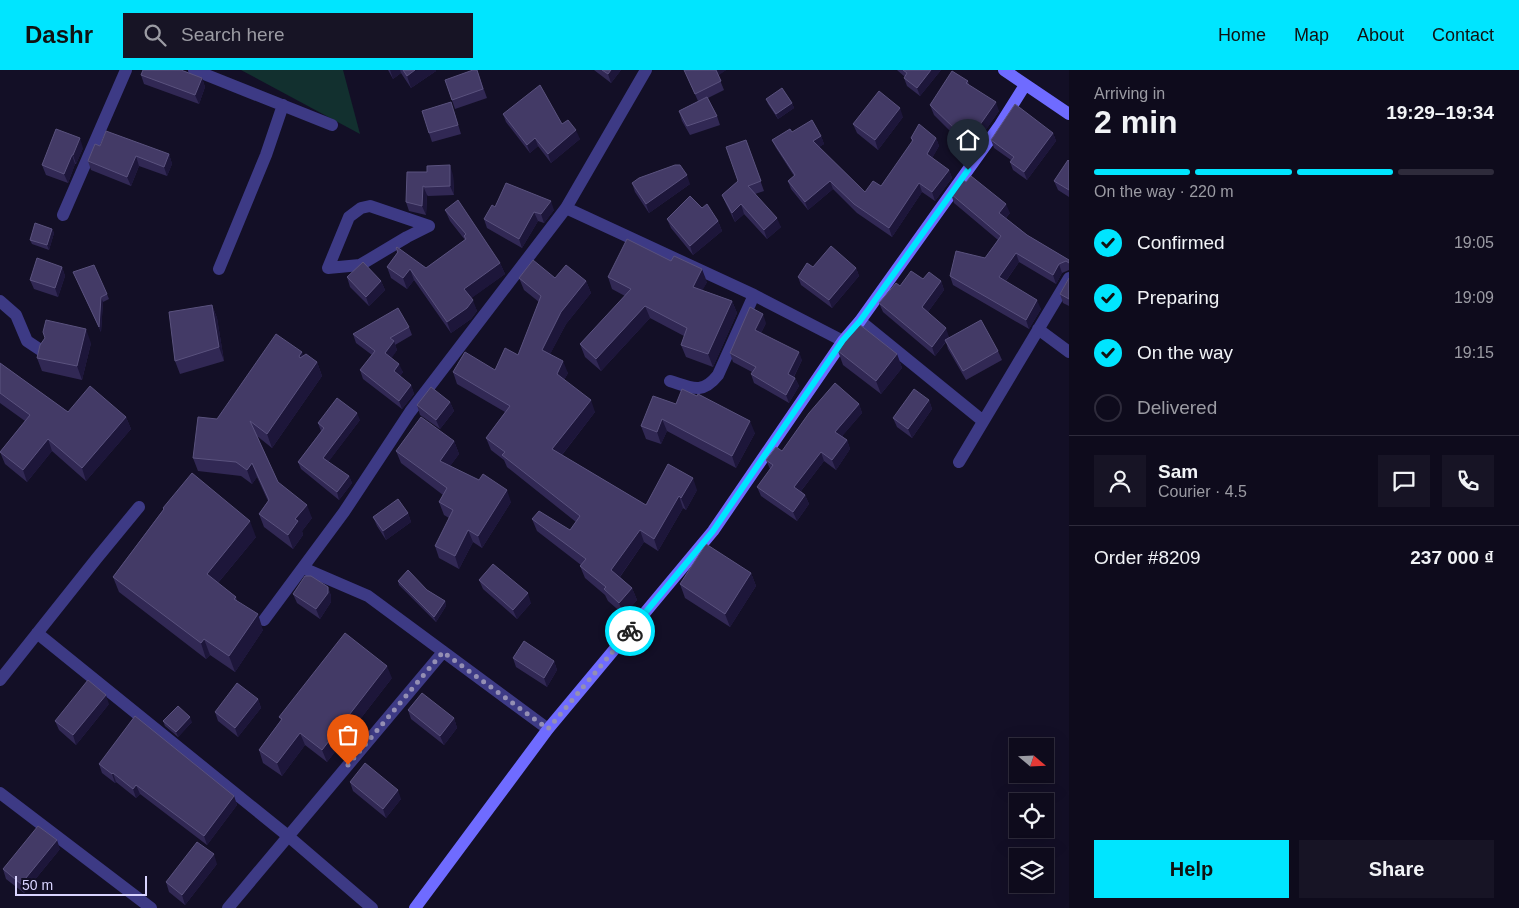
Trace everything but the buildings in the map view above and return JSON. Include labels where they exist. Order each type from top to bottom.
[{"type":"street","points":[[63,215],[126,70]]},
{"type":"street","points":[[194,70],[332,125]]},
{"type":"street","points":[[264,620],[344,512],[410,412],[566,208],[646,70]]},
{"type":"street","points":[[1004,70],[1068,112]]},
{"type":"street","points":[[415,908],[548,729],[713,531],[843,340],[860,321],[1000,125],[1025,85]]},
{"type":"street","points":[[219,269],[266,155],[283,105]]},
{"type":"street","points":[[370,206],[429,226],[407,236],[360,265],[328,268],[349,217],[361,208],[370,206]]},
{"type":"street","points":[[566,208],[754,295],[843,340]]},
{"type":"street","points":[[959,462],[1069,278]]},
{"type":"street","points":[[670,381],[699,388],[711,384],[718,375],[754,295]]},
{"type":"street","points":[[0,302],[16,315],[27,341],[42,351]]},
{"type":"street","points":[[860,321],[983,421]]},
{"type":"street","points":[[1038,329],[1069,352]]},
{"type":"street","points":[[0,680],[139,507]]},
{"type":"street","points":[[303,568],[368,596],[548,729]]},
{"type":"street","points":[[38,633],[288,836],[372,908]]},
{"type":"street","points":[[228,908],[443,652]]},
{"type":"street","points":[[0,793],[152,908]]},
{"type":"green space","points":[[241,70],[343,70],[360,134]]},
{"type":"way so far","points":[[348,765],[443,652],[548,729],[630,631]]},
{"type":"route","points":[[630,631],[713,531],[843,340],[860,321],[968,170]]}]
